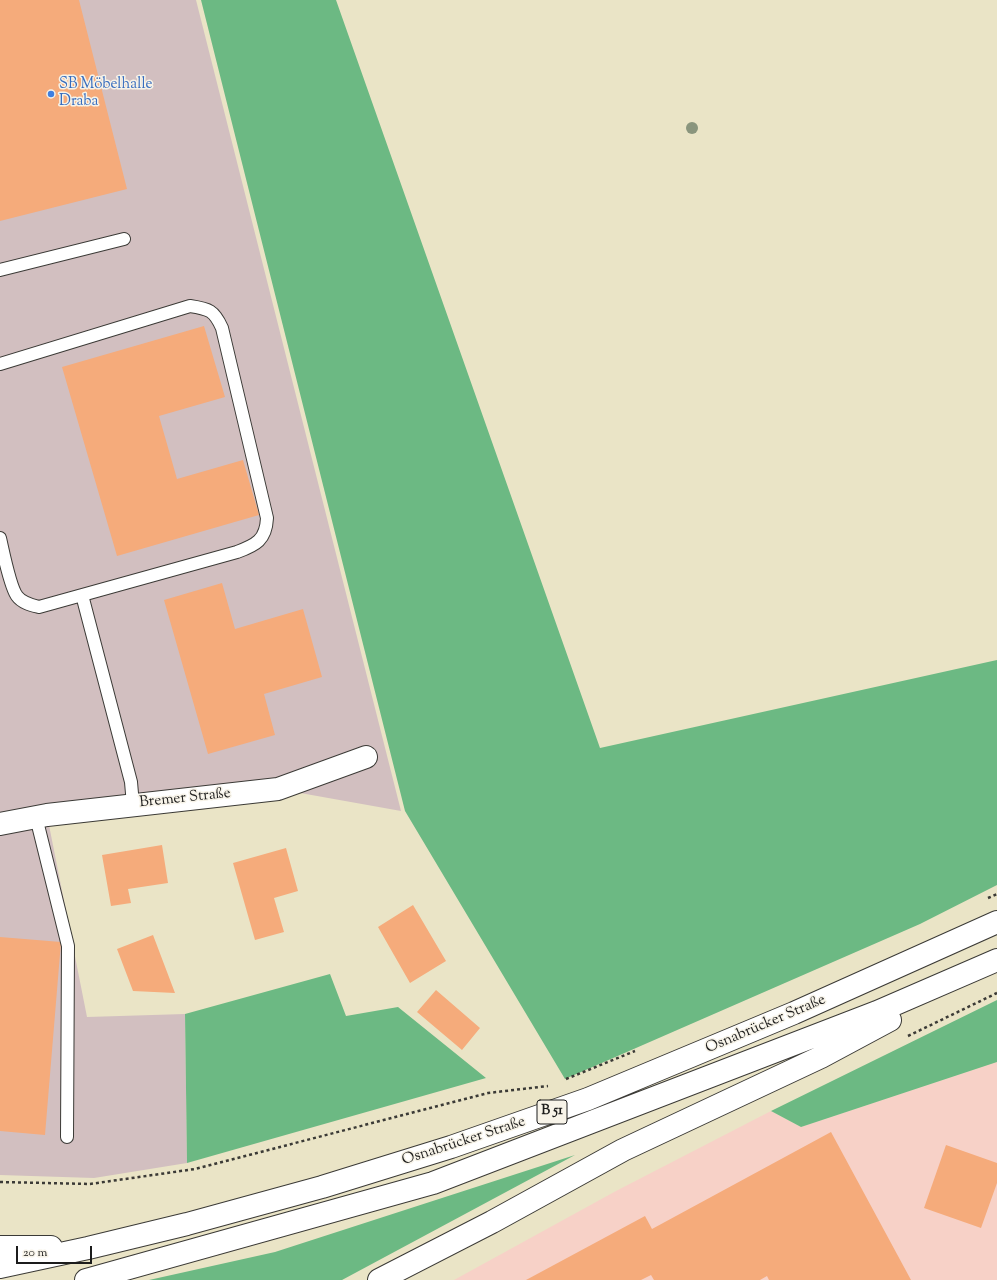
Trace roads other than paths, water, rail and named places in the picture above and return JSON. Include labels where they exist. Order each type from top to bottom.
[{"type":"main road","name":"Bremer Straße","points":[[0,824],[36,817],[278,789],[366,758]]},
{"type":"main road","name":"Osnabrücker Straße","points":[[0,1267],[88,1248],[187,1224],[322,1187],[451,1147],[588,1099],[794,1013],[997,922]]},
{"type":"main road","name":"Osnabrücker Straße","points":[[86,1280],[433,1183],[877,1012],[997,960]]},
{"type":"main road","points":[[379,1280],[492,1222],[623,1150],[821,1057],[997,964]]},
{"type":"main road","points":[[0,1246],[88,1248]]},
{"type":"lane","points":[[0,270],[124,239]]},
{"type":"lane","points":[[0,364],[190,306],[205,309],[217,316],[222,328],[267,518],[266,530],[262,538],[252,546],[237,552],[39,607],[27,604],[17,596],[12,584],[0,538]]},
{"type":"lane","points":[[82,595],[130,782],[133,805]]},
{"type":"lane","points":[[36,817],[68,946],[67,1137]]},
{"type":"place","name":"SB Möbelhalle Draba","points":[[51,94]]}]
